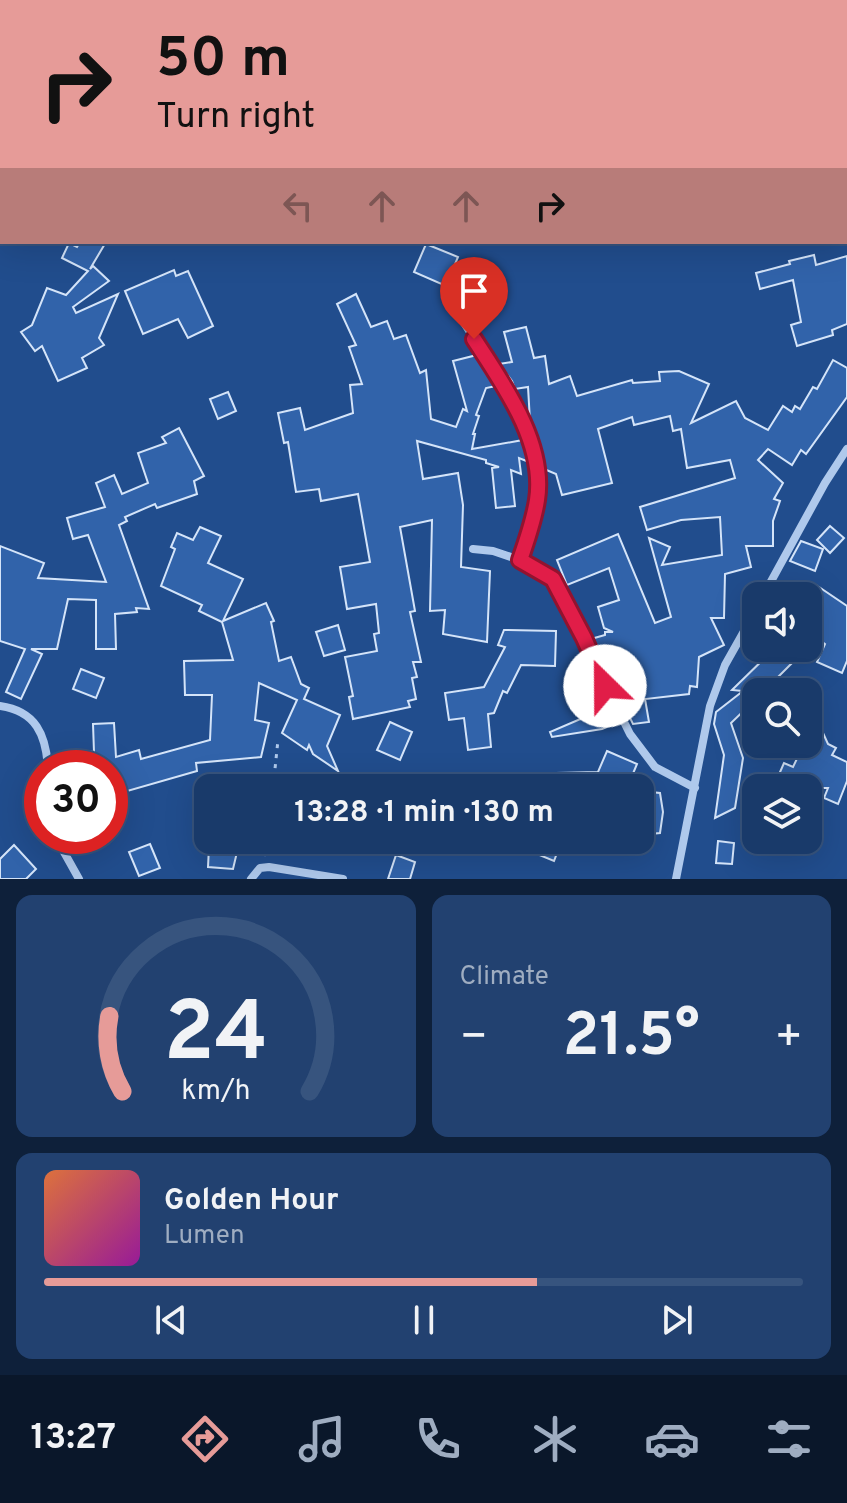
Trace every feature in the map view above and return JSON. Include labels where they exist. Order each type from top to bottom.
[{"type":"street","points":[[447,294],[522,415],[530,442],[538,477],[538,498],[520,560]]},
{"type":"street","points":[[770,582],[817,495],[847,449]]},
{"type":"street","points":[[473,549],[493,551],[520,560],[553,579],[630,734],[655,767],[695,788]]},
{"type":"street","points":[[676,879],[710,706],[725,665],[742,635]]},
{"type":"street","points":[[0,706],[23,712],[36,722],[47,750]]},
{"type":"street","points":[[65,854],[79,879]]},
{"type":"street","points":[[251,879],[260,868],[269,867],[343,879]]},
{"type":"path","points":[[274,774],[278,740]]},
{"type":"building","points":[[69,244],[77,247],[79,244],[105,244],[90,269],[93,266],[109,281],[73,307],[76,313],[118,294],[99,338],[104,345],[82,358],[87,368],[58,381],[42,346],[35,351],[21,332],[32,325],[47,288],[66,295],[88,271],[62,258]]},
{"type":"building","points":[[426,244],[458,257],[446,286],[414,272]]},
{"type":"building","points":[[814,255],[816,265],[847,256],[847,324],[832,330],[833,335],[797,346],[791,325],[801,322],[793,280],[760,289],[756,273]]},
{"type":"building","points":[[174,270],[176,276],[188,271],[213,326],[188,338],[178,319],[143,334],[125,291]]},
{"type":"building","points":[[356,294],[371,327],[387,321],[394,339],[406,335],[420,373],[426,370],[431,419],[456,427],[463,409],[467,411],[453,361],[477,355],[496,386],[486,388],[476,415],[479,416],[472,449],[523,440],[529,462],[519,458],[521,474],[511,470],[515,506],[496,508],[492,468],[499,467],[486,463],[486,460],[417,441],[423,479],[458,473],[463,505],[461,567],[490,571],[487,642],[443,634],[445,610],[430,611],[432,520],[400,527],[415,611],[410,612],[421,662],[413,662],[417,677],[412,678],[416,699],[408,701],[410,707],[353,719],[349,697],[353,696],[345,657],[377,651],[374,634],[379,633],[376,604],[347,609],[340,567],[370,562],[358,494],[321,501],[319,489],[296,492],[288,442],[284,443],[278,413],[300,408],[305,430],[353,413],[350,385],[362,384],[349,347],[356,345],[337,304]]},
{"type":"building","points":[[526,327],[534,358],[545,356],[549,384],[570,376],[577,396],[632,380],[633,383],[660,381],[659,372],[679,371],[709,384],[691,423],[736,401],[745,418],[768,430],[783,406],[792,412],[795,406],[800,409],[813,387],[817,389],[833,360],[847,368],[847,397],[806,454],[801,450],[792,465],[768,449],[758,460],[783,483],[774,499],[780,501],[773,521],[773,546],[746,546],[751,567],[725,574],[724,618],[711,618],[724,645],[699,657],[697,687],[690,686],[689,694],[645,699],[649,722],[633,724],[591,639],[605,635],[605,632],[613,632],[604,628],[598,607],[619,600],[609,568],[567,585],[557,560],[618,534],[655,623],[671,617],[649,538],[670,547],[662,565],[722,555],[720,517],[681,520],[647,530],[640,507],[735,478],[730,460],[687,468],[681,429],[673,431],[670,416],[634,425],[632,417],[598,429],[612,483],[562,495],[556,474],[544,469],[530,421],[528,387],[515,389],[499,364],[512,362],[504,332]]},
{"type":"building","points":[[228,392],[236,411],[218,419],[210,399]]},
{"type":"building","points":[[179,428],[204,476],[194,481],[197,494],[157,508],[155,504],[125,517],[127,521],[119,525],[149,609],[136,608],[137,612],[115,614],[116,649],[96,649],[96,600],[68,599],[57,649],[31,649],[42,654],[21,699],[6,692],[25,649],[0,641],[0,546],[44,563],[38,578],[106,582],[88,535],[73,539],[67,518],[105,507],[96,483],[114,475],[122,494],[148,483],[138,453],[166,443],[162,437]]},
{"type":"building","points":[[830,526],[844,538],[830,553],[817,540]]},
{"type":"building","points":[[200,527],[221,536],[208,563],[243,579],[223,621],[266,603],[274,621],[271,622],[279,661],[291,657],[301,684],[309,688],[304,699],[340,715],[327,746],[338,771],[313,754],[309,745],[307,750],[282,733],[297,700],[259,683],[255,720],[269,723],[261,757],[196,763],[197,771],[128,791],[128,753],[139,750],[141,759],[210,740],[212,695],[185,695],[184,661],[233,660],[222,622],[199,611],[202,605],[161,586],[175,549],[171,547],[177,533],[193,540]]},
{"type":"building","points":[[801,541],[823,549],[815,571],[790,561]]},
{"type":"building","points":[[822,589],[847,606],[847,661],[842,673],[817,662],[822,662],[825,644],[822,642]]},
{"type":"building","points":[[338,625],[345,650],[324,656],[316,632]]},
{"type":"building","points":[[504,630],[556,631],[555,666],[521,665],[507,693],[503,691],[494,713],[488,714],[491,747],[468,750],[464,718],[449,720],[445,693],[484,687],[505,647],[498,645]]},
{"type":"building","points":[[761,662],[792,663],[777,678],[744,678]]},
{"type":"building","points":[[81,669],[104,678],[96,698],[73,689]]},
{"type":"building","points":[[742,680],[742,691],[732,690]]},
{"type":"building","points":[[742,692],[742,712],[731,723],[743,758],[735,808],[715,818],[724,755],[714,724],[716,712]]},
{"type":"building","points":[[605,698],[617,723],[602,729],[552,737],[550,732],[606,708]]},
{"type":"building","points":[[390,722],[412,732],[400,760],[377,750]]},
{"type":"building","points":[[114,723],[116,750],[94,750],[93,724]]},
{"type":"building","points":[[822,731],[828,744],[836,748],[832,755],[847,762],[847,781],[838,804],[824,798],[828,788],[822,788],[822,774],[779,774],[784,763],[793,767],[797,758],[822,758]]},
{"type":"building","points":[[607,751],[637,764],[633,774],[557,773],[598,772]]},
{"type":"building","points":[[654,792],[660,793],[663,812],[660,833],[654,834]]},
{"type":"building","points":[[718,841],[734,843],[732,864],[716,863]]},
{"type":"building","points":[[150,844],[160,868],[139,876],[129,852]]},
{"type":"building","points":[[14,845],[36,869],[26,879],[0,879],[0,859]]},
{"type":"building","points":[[209,854],[237,854],[233,869],[208,867]]},
{"type":"building","points":[[537,854],[557,854],[554,861]]},
{"type":"building","points":[[396,855],[415,862],[410,879],[388,879]]},
{"type":"route","points":[[474,339],[522,415],[538,477],[538,498],[520,560],[553,579],[605,686]]}]
